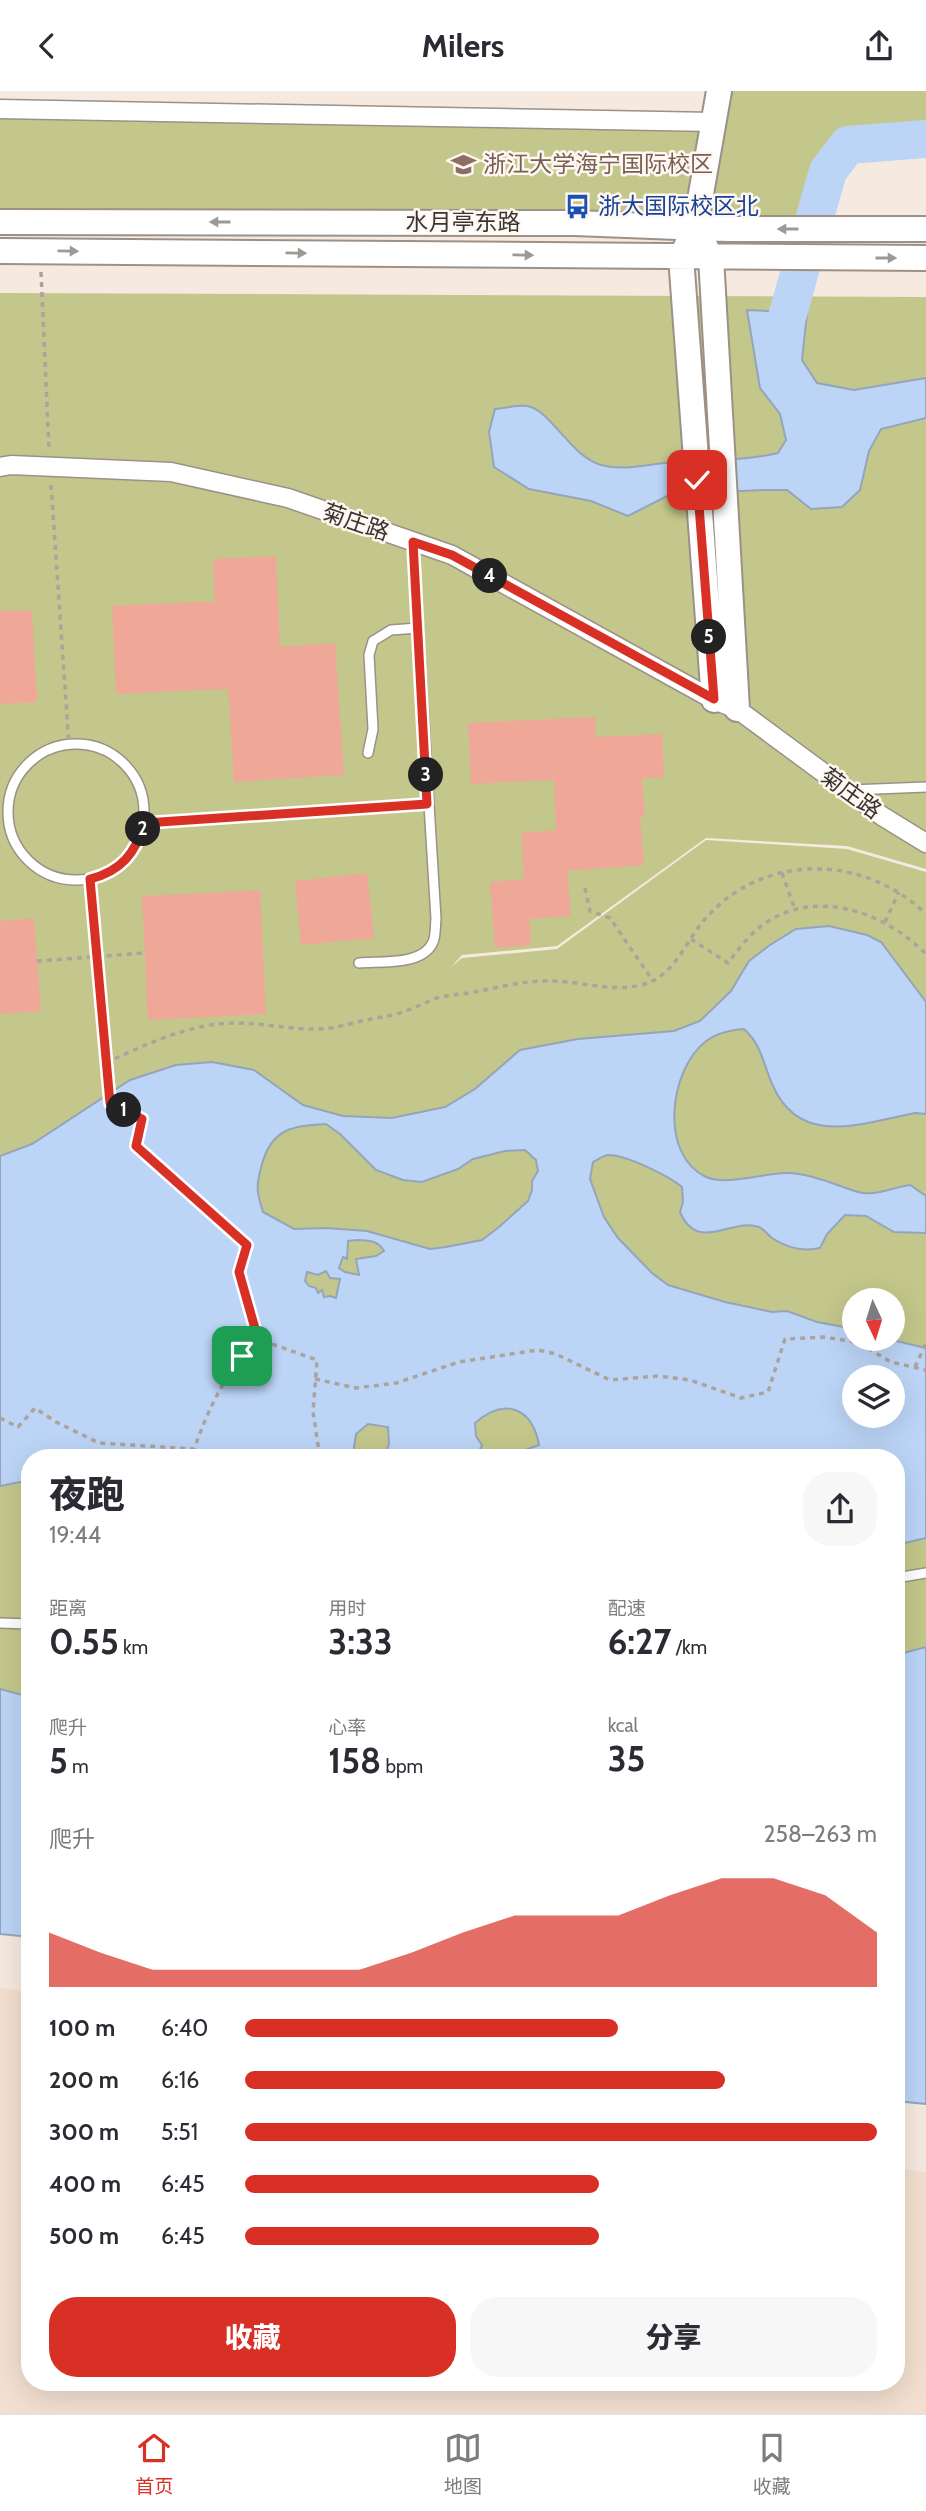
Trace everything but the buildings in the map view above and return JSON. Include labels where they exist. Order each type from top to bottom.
[{"type":"main road","points":[[719,91],[695,228],[681,257],[703,559],[725,704]]},
{"type":"main road","name":"水月亭东路","points":[[0,222],[575,223],[729,229],[926,229]]},
{"type":"main road","points":[[695,228],[722,257],[719,398],[728,556],[725,704]]},
{"type":"main road","name":"水月亭东路","points":[[0,251],[926,258]]},
{"type":"street","points":[[0,109],[714,122]]},
{"type":"street","name":"菊庄路","points":[[0,467],[171,472],[288,498],[452,555],[725,704],[882,816],[926,843]]},
{"type":"lane","points":[[359,963],[414,958],[428,951],[435,939],[436,919],[413,542]]},
{"type":"lane","points":[[368,753],[373,729],[369,655],[373,641],[391,630],[418,628]]},
{"type":"lane","points":[[78,743],[101,748],[121,760],[136,777],[144,799],[145,823],[137,845],[122,863],[103,876],[80,881],[58,878],[38,869],[22,854],[4,827],[11,792],[21,772],[36,756],[56,746],[78,743]]},
{"type":"lane","points":[[847,790],[926,787]]},
{"type":"lane","points":[[145,823],[427,804]]},
{"type":"lane","points":[[905,1576],[926,1573]]},
{"type":"lane","points":[[0,1623],[21,1624]]},
{"type":"path","points":[[40,251],[50,467],[69,745]]},
{"type":"path","points":[[106,1063],[149,1043],[191,1028],[213,1024],[330,1028],[401,1013],[455,993],[471,993],[515,984],[544,981],[606,988],[639,986],[659,979],[676,962],[704,920],[739,888],[793,870],[826,869],[857,873],[899,892],[926,914]]},
{"type":"path","points":[[782,873],[795,910]]},
{"type":"path","points":[[90,879],[110,1103],[142,1119],[136,1146],[247,1245],[239,1272],[258,1339]]},
{"type":"path","points":[[586,888],[590,911],[610,918],[653,981]]},
{"type":"path","points":[[884,923],[899,892]]},
{"type":"path","points":[[691,939],[727,963],[760,927],[795,910],[822,904],[863,912],[917,944],[926,954]]},
{"type":"path","points":[[37,961],[145,953]]},
{"type":"path","points":[[315,1379],[356,1388],[383,1385],[433,1373],[458,1362],[538,1350],[556,1354],[610,1380],[658,1376],[690,1380],[741,1398],[768,1391],[785,1339],[823,1337],[857,1342],[891,1362],[926,1370]]},
{"type":"path","points":[[258,1339],[317,1360],[313,1412],[319,1449]]},
{"type":"path","points":[[0,1418],[18,1427],[35,1408],[56,1422],[99,1443],[194,1449],[210,1405],[242,1356],[258,1339]]},
{"type":"path","points":[[915,1367],[926,1343]]},
{"type":"shaded area","points":[[0,1987],[21,1991],[21,2391],[905,2391],[905,2169],[926,2172],[926,2413],[0,2413]]},
{"type":"green space","name":"浙江大学海宁国际校区","points":[[719,91],[926,91],[926,124],[854,129],[823,153],[804,228],[0,225],[0,109],[714,122]]},
{"type":"green space","points":[[0,293],[926,297],[926,869],[847,846],[706,838],[557,946],[462,955],[451,967],[462,958],[557,949],[706,840],[847,849],[926,872],[926,1647],[905,1653],[905,1449],[21,1449],[21,1695],[0,1689]]},
{"type":"water","points":[[747,310],[807,313],[802,360],[817,383],[854,390],[926,378],[926,418],[881,429],[869,451],[860,490],[842,507],[811,509],[787,490],[766,490],[671,494],[628,516],[591,501],[529,489],[494,467],[489,432],[495,409],[519,406],[536,409],[580,453],[609,467],[736,459],[778,453],[786,440],[780,414],[760,388]]},
{"type":"water","points":[[829,926],[867,935],[881,942],[926,1002],[926,1114],[916,1113],[835,1127],[817,1125],[800,1118],[785,1106],[750,1035],[744,1029],[734,1030],[718,1034],[705,1042],[683,1072],[674,1112],[681,1151],[691,1166],[706,1177],[715,1179],[735,1180],[786,1173],[814,1177],[864,1193],[877,1193],[910,1185],[926,1196],[926,1233],[894,1232],[866,1216],[845,1215],[827,1234],[820,1248],[801,1249],[789,1247],[772,1238],[763,1229],[749,1225],[706,1233],[696,1231],[687,1224],[680,1212],[683,1202],[682,1187],[658,1172],[626,1158],[609,1155],[593,1162],[590,1179],[604,1217],[618,1238],[652,1273],[668,1285],[725,1302],[772,1312],[787,1311],[817,1322],[842,1327],[842,1351],[905,1351],[905,1343],[926,1348],[926,1538],[905,1543],[905,1449],[528,1449],[539,1445],[530,1422],[523,1414],[506,1409],[496,1410],[475,1423],[476,1436],[482,1445],[480,1449],[387,1449],[388,1427],[368,1424],[356,1434],[354,1449],[21,1449],[21,1482],[0,1486],[0,1156],[32,1144],[130,1080],[176,1065],[212,1062],[254,1070],[303,1105],[343,1116],[392,1118],[445,1107],[475,1089],[520,1050],[578,1039],[674,1031],[700,1021],[731,991],[749,961],[796,929]],"holes":[[[326,1124],[340,1134],[376,1170],[403,1180],[422,1182],[458,1169],[473,1159],[505,1151],[525,1150],[536,1160],[538,1171],[532,1181],[528,1201],[499,1227],[482,1240],[446,1247],[430,1249],[367,1231],[294,1229],[263,1212],[258,1193],[259,1177],[266,1152],[278,1136],[294,1128]],[[348,1241],[373,1242],[384,1251],[376,1256],[356,1259],[359,1275],[339,1268],[343,1257],[347,1259]],[[326,1271],[330,1278],[340,1279],[336,1298],[324,1297],[322,1290],[318,1293],[316,1288],[305,1281],[307,1272],[318,1275]]]},
{"type":"water","points":[[926,1647],[926,2104],[905,2102],[905,1653]]},
{"type":"water","points":[[0,1689],[21,1695],[21,1936],[0,1934]]},
{"type":"waterway","points":[[782,364],[780,342],[828,171],[848,145],[926,139]]},
{"type":"place","name":"浙江大学海宁国际校区","points":[[463,164]]},
{"type":"place","name":"浙大国际校区北","points":[[578,206]]},
{"type":"route","points":[[242,1356],[258,1339],[239,1272],[247,1245],[136,1146],[142,1119],[110,1103],[90,879],[103,876],[122,863],[137,845],[145,823],[427,804],[413,542],[452,555],[714,699],[697,480]]}]
